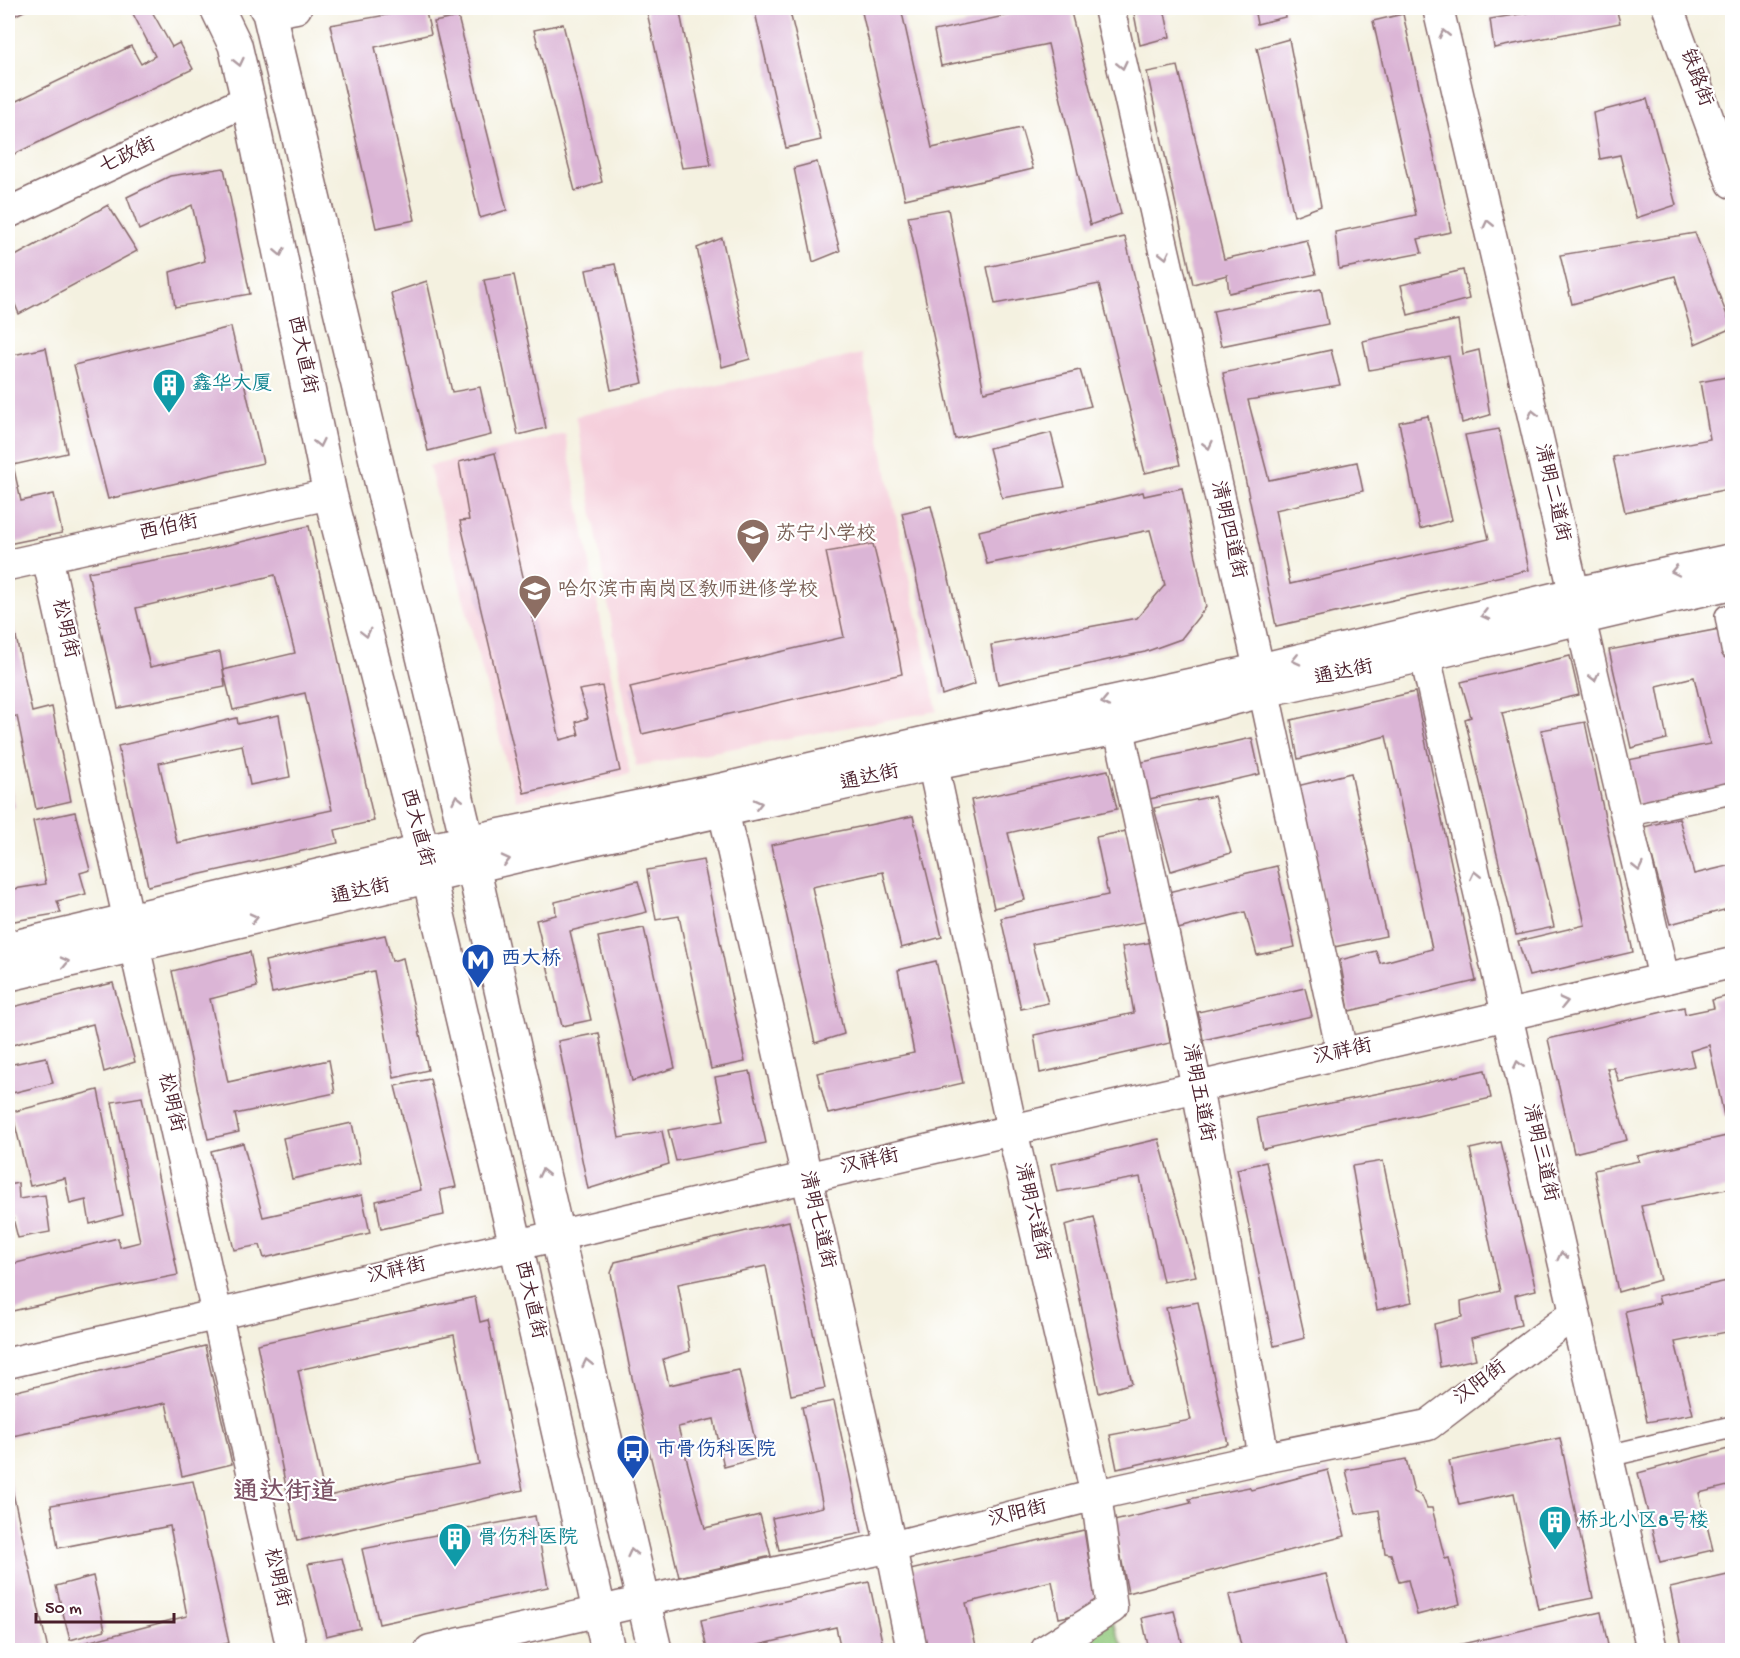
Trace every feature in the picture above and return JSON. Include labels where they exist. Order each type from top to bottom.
[{"type":"main road","name":"西大直街","points":[[217,8],[235,45],[330,494],[425,864],[516,1245],[608,1650]]},
{"type":"main road","points":[[277,9],[557,1235],[655,1650]]},
{"type":"street","name":"清明四道街","points":[[1109,8],[1261,681],[1342,1053]]},
{"type":"street","name":"清明二道街","points":[[1438,8],[1664,979]]},
{"type":"street","name":"铁路街","points":[[1668,8],[1732,183]]},
{"type":"street","name":"铁路街","points":[[1688,8],[1732,123]]},
{"type":"street","name":"七政街","points":[[8,213],[248,100]]},
{"type":"street","name":"西伯街","points":[[8,565],[330,494]]},
{"type":"street","name":"松明街","points":[[47,556],[292,1650]]},
{"type":"street","name":"通达街","points":[[930,753],[1119,729],[1261,681],[1425,656],[1577,606],[1732,559]]},
{"type":"street","name":"通达街","points":[[8,976],[132,933],[425,864],[1261,681],[1577,606],[1732,584]]},
{"type":"street","points":[[1729,615],[1732,649]]},
{"type":"street","name":"清明三道街","points":[[1425,656],[1652,1650]]},
{"type":"street","name":"清明五道街","points":[[1119,729],[1197,1087],[1264,1458]]},
{"type":"street","name":"清明六道街","points":[[930,753],[1012,1130],[1096,1495],[1112,1608],[1047,1650]]},
{"type":"street","points":[[1626,816],[1732,793]]},
{"type":"street","name":"清明七道街","points":[[721,800],[891,1547],[912,1650]]},
{"type":"street","name":"通达街","points":[[8,947],[132,933]]},
{"type":"street","name":"汉祥街","points":[[8,1363],[1732,963]]},
{"type":"street","name":"汉阳街","points":[[430,1650],[891,1547],[1096,1495],[1428,1425],[1575,1312]]},
{"type":"street","points":[[1608,1456],[1732,1427]]},
{"type":"shaded area","name":"苏宁小学校","points":[[862,354],[937,711],[636,766],[576,416]]},
{"type":"shaded area","name":"哈尔滨市南岗区教师进修学校","points":[[565,434],[630,774],[516,801],[429,466]]},
{"type":"green space","points":[[1111,1620],[1125,1650],[1063,1650]]},
{"type":"building","points":[[8,8],[30,8],[8,19]]},
{"type":"building","points":[[130,8],[150,8],[172,47],[179,43],[193,69],[8,157],[8,105],[131,46],[141,64],[155,56]]},
{"type":"building","points":[[425,8],[431,34],[375,47],[415,220],[376,228],[330,25]]},
{"type":"building","points":[[646,8],[679,8],[711,165],[682,168]]},
{"type":"building","points":[[754,8],[789,8],[821,140],[786,148]]},
{"type":"building","points":[[861,8],[901,8],[932,148],[1021,128],[1033,169],[905,199]]},
{"type":"building","points":[[1041,8],[1070,8],[1121,214],[1090,225],[1048,44],[941,66],[934,31]]},
{"type":"building","points":[[1133,8],[1164,8],[1170,37],[1140,45]]},
{"type":"building","points":[[1254,8],[1284,8],[1285,17],[1257,24]]},
{"type":"building","points":[[1555,8],[1616,8],[1620,23],[1494,48],[1490,19]]},
{"type":"building","points":[[1403,14],[1451,232],[1418,239],[1422,253],[1339,269],[1335,232],[1416,215],[1373,21]]},
{"type":"building","points":[[458,17],[507,210],[480,218],[434,22]]},
{"type":"building","points":[[563,24],[602,182],[575,191],[534,30]]},
{"type":"building","points":[[1289,39],[1321,206],[1294,216],[1257,48]]},
{"type":"building","points":[[1178,66],[1224,259],[1307,240],[1316,274],[1229,293],[1227,275],[1193,284],[1147,72]]},
{"type":"building","points":[[1647,99],[1676,205],[1636,218],[1620,155],[1600,159],[1593,113]]},
{"type":"building","points":[[817,162],[840,251],[813,262],[794,168]]},
{"type":"building","points":[[224,168],[250,294],[175,307],[170,272],[205,261],[192,205],[139,230],[127,197],[170,176]]},
{"type":"building","points":[[108,205],[137,251],[19,314],[14,302],[8,305],[8,260]]},
{"type":"building","points":[[948,209],[984,392],[1080,370],[1091,406],[955,439],[908,216]]},
{"type":"building","points":[[1695,233],[1732,328],[1695,344],[1675,276],[1572,304],[1560,255]]},
{"type":"building","points":[[1125,237],[1180,465],[1145,473],[1099,284],[995,304],[987,267]]},
{"type":"building","points":[[722,238],[750,359],[722,367],[697,248]]},
{"type":"building","points":[[615,264],[643,383],[611,390],[586,270]]},
{"type":"building","points":[[1463,270],[1469,299],[1408,315],[1401,285]]},
{"type":"building","points":[[514,275],[546,428],[518,435],[484,280]]},
{"type":"building","points":[[427,281],[452,392],[480,387],[491,435],[428,451],[391,293]]},
{"type":"building","points":[[1321,289],[1328,324],[1221,346],[1213,311]]},
{"type":"building","points":[[1458,320],[1463,354],[1479,350],[1490,415],[1462,423],[1449,356],[1369,370],[1363,341]]},
{"type":"building","name":"鑫华大厦","points":[[231,327],[263,463],[108,499],[74,365]]},
{"type":"building","points":[[46,348],[67,453],[13,465],[21,501],[54,494],[62,533],[8,544],[8,356]]},
{"type":"building","points":[[1331,350],[1340,385],[1248,400],[1269,480],[1357,462],[1363,491],[1275,510],[1290,584],[1489,539],[1465,435],[1499,429],[1529,570],[1276,626],[1223,373]]},
{"type":"building","points":[[1732,376],[1732,488],[1625,512],[1613,457],[1710,439],[1700,382]]},
{"type":"building","points":[[1428,416],[1452,520],[1420,529],[1399,422]]},
{"type":"building","points":[[1051,433],[1065,487],[1002,498],[989,448]]},
{"type":"building","points":[[495,453],[560,740],[579,735],[576,722],[588,718],[579,690],[602,686],[620,771],[524,793],[460,521],[469,520],[459,462]]},
{"type":"building","points":[[1182,488],[1206,607],[1181,639],[1145,652],[998,684],[991,645],[1137,618],[1165,585],[1150,530],[987,564],[979,531],[1143,492],[1144,496]]},
{"type":"building","points":[[931,506],[975,684],[942,695],[902,513]]},
{"type":"building","points":[[309,526],[374,821],[335,830],[338,843],[148,886],[118,746],[237,718],[238,724],[279,715],[290,777],[250,785],[242,745],[159,763],[177,843],[332,810],[305,693],[233,710],[223,670],[225,687],[118,708],[88,572],[198,552]],"holes":[[[275,575],[295,653],[223,670],[220,652],[150,667],[136,608]]]},
{"type":"building","points":[[873,544],[893,625],[902,674],[642,734],[630,687],[844,637],[826,552]]},
{"type":"building","points":[[8,623],[13,623],[32,712],[52,707],[71,801],[36,809],[17,716],[8,717]]},
{"type":"building","points":[[1730,627],[1732,641],[1732,787],[1639,806],[1628,760],[1710,744],[1694,677],[1657,686],[1667,739],[1631,748],[1609,650]]},
{"type":"building","points":[[1570,656],[1579,695],[1502,713],[1554,927],[1516,935],[1465,719],[1471,717],[1461,682]]},
{"type":"building","points":[[1415,692],[1476,981],[1349,1011],[1340,960],[1376,951],[1380,963],[1432,949],[1386,736],[1298,759],[1291,720]]},
{"type":"building","points":[[1585,722],[1633,952],[1529,976],[1518,941],[1585,925],[1541,730]]},
{"type":"building","points":[[1252,738],[1260,774],[1145,800],[1138,763]]},
{"type":"building","points":[[1108,770],[1117,809],[1008,833],[1025,900],[994,908],[971,800]]},
{"type":"building","points":[[1351,773],[1386,936],[1334,947],[1297,786]]},
{"type":"building","points":[[8,776],[15,807],[8,809]]},
{"type":"building","points":[[1214,796],[1231,853],[1171,871],[1154,808]]},
{"type":"building","points":[[1732,803],[1732,818],[1728,804]]},
{"type":"building","points":[[75,812],[90,870],[80,873],[86,894],[57,901],[61,913],[8,922],[8,890],[46,884],[33,821]]},
{"type":"building","points":[[913,816],[942,937],[901,948],[883,872],[812,887],[844,1034],[815,1043],[771,845]]},
{"type":"building","points":[[1679,818],[1694,874],[1732,865],[1732,908],[1670,924],[1644,827]]},
{"type":"building","points":[[1126,831],[1145,922],[1032,944],[1048,1003],[1021,1009],[1001,918],[1108,895],[1096,837]]},
{"type":"building","points":[[703,860],[745,1062],[711,1069],[679,916],[656,920],[647,870]]},
{"type":"building","points":[[1277,866],[1295,947],[1257,955],[1245,912],[1178,929],[1168,892]]},
{"type":"building","points":[[638,881],[647,912],[570,931],[591,1020],[562,1026],[536,920],[556,915],[555,902]]},
{"type":"building","points":[[644,928],[675,1068],[632,1081],[598,937]]},
{"type":"building","points":[[385,935],[392,961],[403,958],[428,1070],[394,1078],[374,971],[272,993],[265,961]]},
{"type":"building","points":[[1153,942],[1170,1043],[1040,1073],[1034,1035],[1134,1013],[1122,947]]},
{"type":"building","points":[[250,952],[257,987],[210,999],[228,1082],[329,1060],[335,1093],[235,1114],[239,1132],[208,1139],[172,971]]},
{"type":"building","points":[[936,961],[963,1083],[828,1114],[817,1073],[914,1053],[898,970]]},
{"type":"building","points":[[113,983],[135,1062],[104,1072],[93,1024],[8,1046],[8,1008]]},
{"type":"building","points":[[1305,988],[1312,1016],[1203,1040],[1198,1012]]},
{"type":"building","points":[[1732,995],[1732,1114],[1724,1116],[1709,1045],[1690,1051],[1694,1066],[1619,1082],[1614,1068],[1607,1068],[1627,1140],[1574,1153],[1548,1039],[1684,1007],[1685,1014],[1714,1008],[1712,1000]]},
{"type":"building","points":[[599,1033],[619,1138],[662,1131],[669,1164],[588,1189],[558,1041]]},
{"type":"building","points":[[46,1057],[53,1083],[12,1093],[8,1065]]},
{"type":"building","points":[[1485,1070],[1491,1098],[1263,1149],[1257,1118]]},
{"type":"building","points":[[750,1071],[766,1143],[676,1161],[668,1130],[724,1120],[715,1077]]},
{"type":"building","points":[[430,1079],[456,1187],[440,1190],[444,1215],[381,1229],[376,1201],[421,1190],[395,1086]]},
{"type":"building","points":[[98,1090],[123,1215],[90,1224],[86,1200],[70,1204],[65,1178],[30,1186],[12,1112]]},
{"type":"building","points":[[142,1097],[178,1275],[8,1312],[8,1265],[118,1238],[120,1247],[140,1242],[112,1102]]},
{"type":"building","points":[[352,1123],[360,1163],[292,1179],[283,1138]]},
{"type":"building","points":[[1731,1135],[1732,1188],[1641,1206],[1660,1280],[1618,1292],[1594,1170],[1639,1161],[1637,1156]]},
{"type":"building","points":[[1159,1139],[1196,1276],[1163,1282],[1140,1177],[1057,1192],[1051,1164]]},
{"type":"building","points":[[1501,1142],[1536,1290],[1515,1295],[1521,1325],[1471,1338],[1476,1359],[1440,1367],[1434,1324],[1462,1317],[1461,1301],[1500,1291],[1470,1149]]},
{"type":"building","points":[[243,1143],[263,1217],[362,1195],[370,1233],[264,1258],[260,1245],[234,1250],[211,1151]]},
{"type":"building","points":[[1383,1161],[1412,1302],[1377,1310],[1352,1166]]},
{"type":"building","points":[[1266,1162],[1305,1338],[1274,1346],[1237,1169]]},
{"type":"building","points":[[18,1183],[19,1199],[45,1195],[50,1232],[18,1238],[12,1215],[8,1216],[8,1185]]},
{"type":"building","points":[[1094,1217],[1132,1383],[1099,1393],[1065,1225]]},
{"type":"building","points":[[789,1221],[825,1388],[791,1395],[766,1266],[678,1284],[690,1351],[663,1359],[669,1385],[739,1370],[759,1458],[724,1467],[714,1419],[678,1427],[705,1528],[760,1515],[771,1556],[679,1577],[629,1365],[611,1273],[615,1262]]},
{"type":"building","points":[[1732,1280],[1732,1331],[1675,1342],[1693,1414],[1647,1422],[1625,1311],[1660,1303],[1658,1296]]},
{"type":"building","points":[[475,1297],[480,1322],[488,1320],[523,1490],[297,1541],[257,1344]],"holes":[[[454,1335],[479,1464],[397,1479],[325,1497],[298,1370]]]},
{"type":"building","points":[[1198,1302],[1228,1444],[1117,1469],[1110,1435],[1191,1420],[1166,1308]]},
{"type":"building","points":[[205,1346],[232,1464],[182,1476],[166,1403],[8,1437],[8,1393]]},
{"type":"building","points":[[834,1401],[862,1533],[779,1550],[772,1518],[823,1507],[802,1407]]},
{"type":"building","name":"桥北小区8号楼","points":[[1560,1438],[1593,1598],[1538,1609],[1514,1493],[1459,1505],[1449,1461]]},
{"type":"building","points":[[1732,1448],[1732,1485],[1699,1493],[1713,1550],[1660,1562],[1638,1473]]},
{"type":"building","points":[[1406,1459],[1414,1492],[1422,1496],[1427,1508],[1432,1508],[1445,1559],[1449,1558],[1460,1604],[1417,1615],[1408,1580],[1399,1582],[1391,1554],[1385,1553],[1379,1510],[1356,1514],[1346,1470]]},
{"type":"building","points":[[1328,1470],[1345,1536],[1128,1593],[1114,1521],[1191,1503],[1189,1499],[1249,1487],[1251,1490]]},
{"type":"building","points":[[8,1471],[48,1650],[14,1650],[8,1626]]},
{"type":"building","points":[[193,1481],[229,1643],[198,1650],[56,1650],[187,1616],[170,1526],[58,1548],[51,1505]]},
{"type":"building","name":"骨伤科医院","points":[[535,1516],[548,1587],[379,1624],[362,1549]]},
{"type":"building","points":[[1084,1530],[1097,1610],[1059,1618],[1052,1581],[966,1603],[977,1650],[927,1650],[910,1570]]},
{"type":"building","points":[[342,1558],[360,1628],[326,1636],[308,1564]]},
{"type":"building","points":[[1326,1574],[1346,1650],[1242,1650],[1229,1595]]},
{"type":"building","points":[[1732,1574],[1732,1615],[1727,1616],[1732,1637],[1732,1650],[1683,1650],[1670,1588]]},
{"type":"building","points":[[93,1576],[105,1630],[70,1640],[56,1586]]},
{"type":"building","points":[[869,1582],[884,1650],[841,1650],[836,1627],[745,1648],[745,1650],[707,1650],[701,1620]]},
{"type":"building","points":[[1174,1611],[1184,1650],[1149,1650],[1142,1618]]},
{"type":"building","points":[[1601,1612],[1609,1650],[1436,1650]]},
{"type":"place","name":"鑫华大厦","points":[[169,414]]},
{"type":"place","name":"苏宁小学校","points":[[753,564]]},
{"type":"place","name":"哈尔滨市南岗区教师进修学校","points":[[535,620]]},
{"type":"place","name":"西大桥","points":[[478,989]]},
{"type":"place","name":"市骨伤科医院","points":[[633,1480]]},
{"type":"place","name":"桥北小区8号楼","points":[[1555,1551]]},
{"type":"place","name":"骨伤科医院","points":[[455,1568]]},
{"type":"district","name":"通达街道","points":[[285,1494]]}]
